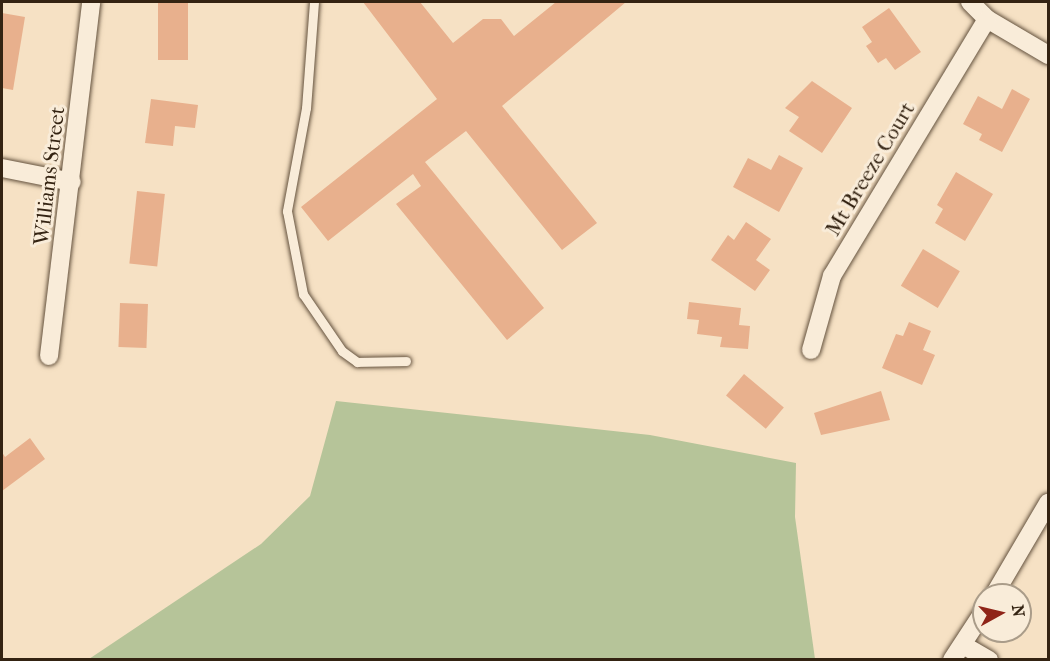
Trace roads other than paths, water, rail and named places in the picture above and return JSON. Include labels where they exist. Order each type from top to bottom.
[{"type":"street","name":"Williams Street","points":[[50,356],[72,182],[91,2]]},
{"type":"street","points":[[970,2],[987,20],[1048,55]]},
{"type":"street","name":"Mt Breeze Court","points":[[811,350],[832,276],[987,20]]},
{"type":"street","points":[[2,168],[72,182]]},
{"type":"street","points":[[1001,583],[1048,503]]},
{"type":"street","points":[[972,630],[958,652],[989,660]]},
{"type":"lane","points":[[314,2],[306,108],[287,211],[303,294],[342,351],[357,362],[406,361]]}]
